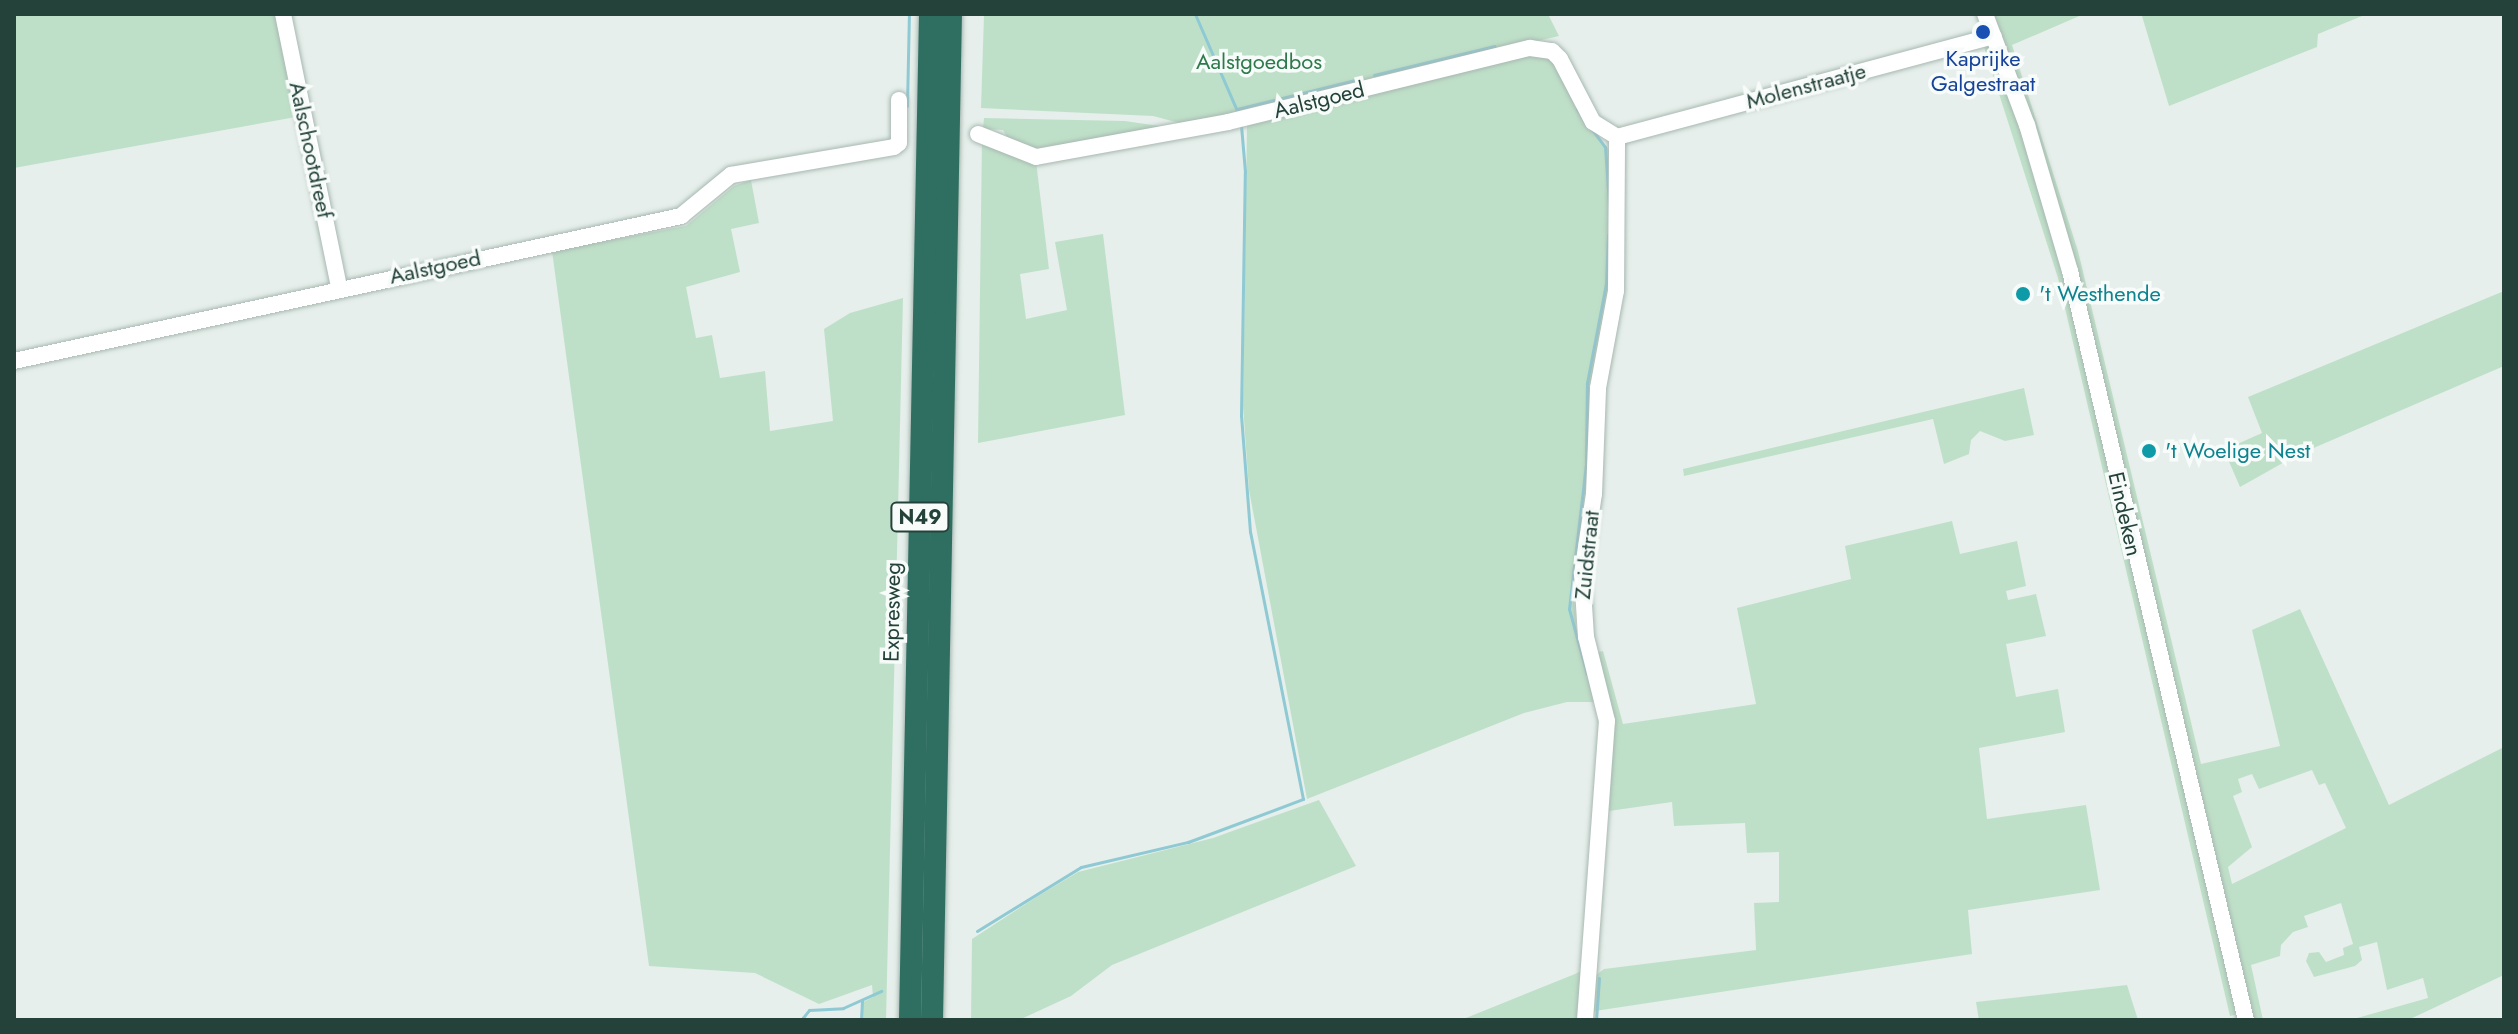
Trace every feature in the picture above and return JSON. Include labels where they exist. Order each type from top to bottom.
[{"type":"highway","name":"Expresweg","points":[[910,1020],[930,14]]},
{"type":"highway","name":"N49","points":[[932,1020],[951,14]]},
{"type":"street","name":"Aalschootdreef","points":[[283,14],[339,287]]},
{"type":"street","name":"Eindeken","points":[[1985,14],[2027,125],[2070,271],[2246,1020]]},
{"type":"street","name":"Molenstraatje","points":[[1617,137],[1994,36]]},
{"type":"street","name":"Aalstgoed","points":[[978,134],[1036,157],[1235,120],[1540,48],[1560,59],[1593,122],[1617,137]]},
{"type":"street","name":"Aalstgoed","points":[[14,361],[339,287],[681,216],[731,175],[846,156],[899,143],[899,100]]},
{"type":"street","name":"Zuidstraat","points":[[1585,1020],[1607,721],[1586,637],[1582,574],[1594,494],[1598,388],[1616,291],[1617,137]]},
{"type":"green space","points":[[14,14],[275,14],[296,117],[14,168]]},
{"type":"green space","name":"Aalstgoedbos","points":[[984,14],[1548,14],[1559,36],[1187,125],[1153,116],[981,108]]},
{"type":"green space","points":[[1989,14],[2084,14],[2012,45],[2078,251],[2201,764],[2280,746],[2252,630],[2300,609],[2389,805],[2504,747],[2504,975],[2408,1020],[2350,1020],[2428,998],[2423,978],[2387,990],[2377,942],[2359,947],[2362,960],[2355,966],[2314,977],[2306,961],[2309,953],[2319,952],[2326,962],[2344,955],[2343,948],[2353,944],[2341,903],[2304,916],[2308,927],[2293,932],[2281,945],[2280,956],[2251,965],[2263,1020],[2252,1020],[2110,430]],"holes":[[[2312,770],[2319,785],[2325,783],[2346,828],[2232,884],[2228,867],[2252,847],[2233,796],[2242,792],[2238,779],[2252,774],[2259,789]]]},
{"type":"green space","points":[[2367,14],[2318,34],[2317,47],[2169,106],[2142,16]]},
{"type":"green space","points":[[1993,44],[2050,216],[2239,1014],[2230,1016],[2058,278],[1984,47]]},
{"type":"green space","points":[[1530,54],[1552,59],[1578,111],[1614,156],[1609,291],[1590,394],[1587,491],[1573,586],[1577,638],[1597,702],[1567,702],[1524,713],[1307,799],[1249,490],[1243,406],[1247,126]]},
{"type":"green space","points":[[984,118],[1125,121],[1159,126],[1158,132],[1036,152],[1010,142],[1003,130],[983,129]]},
{"type":"green space","points":[[982,137],[1036,161],[1049,269],[1020,274],[1026,319],[1067,310],[1055,242],[1103,234],[1125,415],[978,443]]},
{"type":"green space","points":[[751,180],[759,223],[731,229],[740,272],[686,287],[696,338],[712,335],[720,378],[765,371],[770,431],[833,421],[824,329],[850,313],[903,298],[886,1020],[861,1020],[861,1003],[873,997],[872,985],[819,1004],[755,973],[649,966],[552,251],[686,226],[734,186]]},
{"type":"green space","points":[[2504,291],[2504,366],[2295,456],[2240,487],[2224,450],[2262,433],[2248,397]]},
{"type":"green space","points":[[2024,388],[2034,435],[2005,441],[1980,431],[1971,440],[1969,454],[1944,464],[1933,419],[1684,476],[1683,469]]},
{"type":"green space","points":[[1952,521],[1960,554],[2017,541],[2026,586],[2006,591],[2008,600],[2036,594],[2046,636],[2006,644],[2016,697],[2058,689],[2065,732],[1979,748],[1987,819],[2086,805],[2100,890],[1968,910],[1972,954],[1595,1011],[1590,1020],[1595,976],[1604,969],[1756,950],[1754,903],[1779,902],[1779,852],[1747,853],[1745,823],[1674,826],[1672,802],[1609,811],[1613,745],[1594,653],[1603,651],[1623,724],[1756,704],[1737,608],[1851,579],[1845,546]]},
{"type":"green space","points":[[1319,800],[1356,866],[1112,965],[1071,996],[1019,1020],[971,1020],[972,939],[1038,896],[1078,872],[1213,838]]},
{"type":"green space","points":[[1583,970],[1580,1020],[1461,1020],[1575,974]]},
{"type":"green space","points":[[2127,985],[2138,1020],[1979,1020],[1976,1002]]},
{"type":"waterway","points":[[907,106],[909,14]]},
{"type":"waterway","points":[[1195,14],[1238,113]]},
{"type":"waterway","points":[[1374,75],[1495,46]]},
{"type":"waterway","points":[[1237,109],[1359,79]]},
{"type":"waterway","points":[[1577,109],[1605,147],[1609,204]]},
{"type":"waterway","points":[[977,931],[1081,867],[1188,842],[1303,799],[1250,532],[1241,416],[1245,172],[1241,125]]},
{"type":"waterway","points":[[1587,674],[1569,609],[1586,464],[1587,383],[1606,283],[1608,235]]},
{"type":"waterway","points":[[1596,1020],[1599,978]]},
{"type":"waterway","points":[[801,1020],[809,1010],[843,1008],[881,991]]},
{"type":"waterway","points":[[861,1020],[862,1000]]},
{"type":"place","name":"Kaprijke Galgestraat","points":[[1983,32]]},
{"type":"place","name":"'t Westhende","points":[[2023,294]]},
{"type":"place","name":"'t Woelige Nest","points":[[2149,451]]}]
